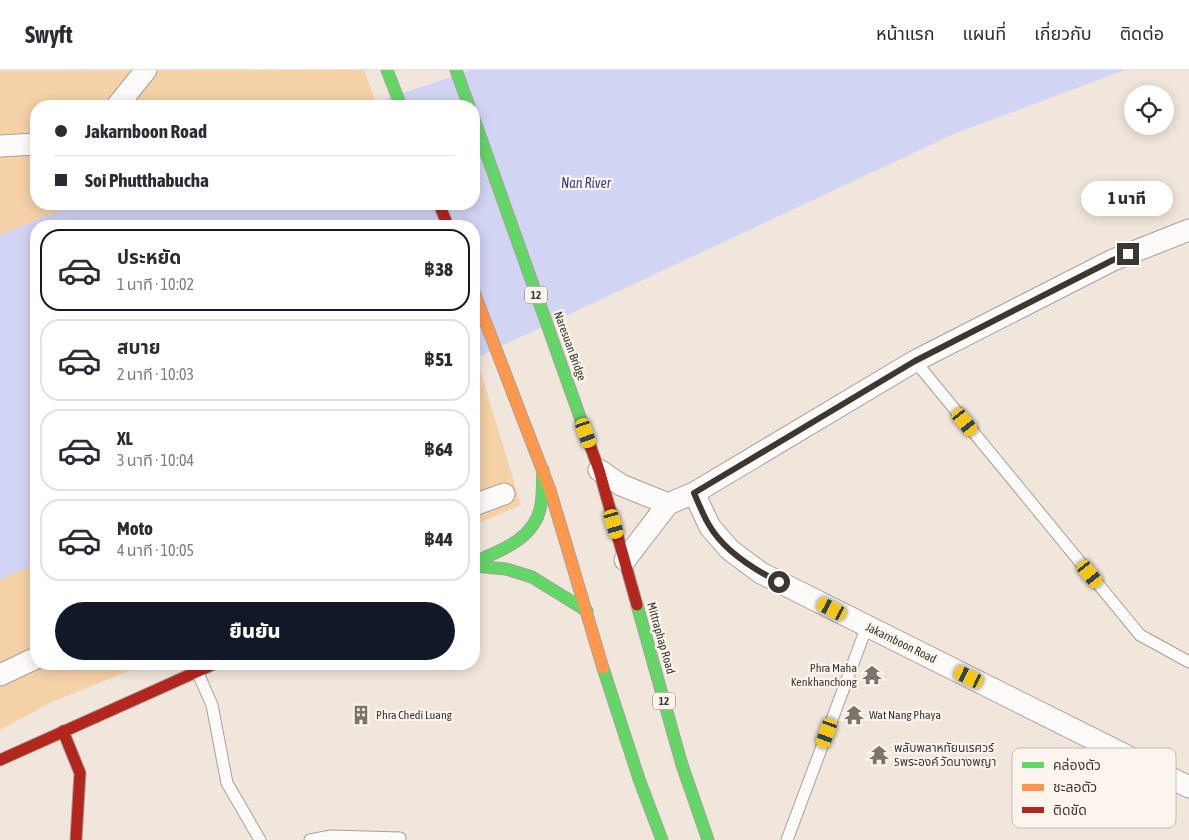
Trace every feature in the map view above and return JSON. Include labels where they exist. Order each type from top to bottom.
[{"type":"main road","points":[[387,70],[399,100]]},
{"type":"main road","points":[[456,70],[467,100]]},
{"type":"main road","name":"Naresuan Bridge","points":[[480,136],[599,470]]},
{"type":"main road","points":[[480,307],[550,490],[603,668],[662,840]]},
{"type":"main road","points":[[480,559],[521,541],[532,528],[541,509],[543,470]]},
{"type":"main road","name":"Mittraphap Road","points":[[599,470],[682,765],[708,840]]},
{"type":"main road","points":[[480,567],[506,569],[532,577],[587,611]]},
{"type":"main road","points":[[0,760],[197,670]]},
{"type":"main road","points":[[63,731],[80,773],[76,840]]},
{"type":"street","points":[[122,100],[146,70]]},
{"type":"street","points":[[0,146],[30,144]]},
{"type":"street","points":[[624,560],[668,504],[694,493],[915,361],[1113,260],[1189,230]]},
{"type":"street","points":[[599,470],[621,485],[668,504]]},
{"type":"street","name":"Jakarnboon Road","points":[[694,493],[710,527],[730,550],[761,573],[1116,748]]},
{"type":"street","points":[[480,503],[504,494]]},
{"type":"street","points":[[0,675],[30,661]]},
{"type":"street","name":"Jakarnboon Road","points":[[1176,777],[1188,783]]},
{"type":"lane","points":[[915,361],[1140,636],[1189,662]]},
{"type":"lane","points":[[787,840],[867,626]]},
{"type":"lane","points":[[197,670],[212,705],[227,782],[260,840]]},
{"type":"lane","points":[[310,840],[331,836],[400,838]]},
{"type":"shaded area","points":[[364,70],[375,100],[30,100],[30,210],[93,210],[58,220],[30,220],[30,230],[0,248],[0,71]]},
{"type":"shaded area","points":[[480,370],[521,505],[480,522]]},
{"type":"shaded area","points":[[30,541],[30,670],[131,670],[50,703],[0,730],[0,557]]},
{"type":"water","name":"Nan River","points":[[472,70],[1125,70],[956,133],[480,356],[480,220],[36,220],[60,210],[480,210],[480,100],[382,100]]},
{"type":"water","name":"Nan River","points":[[30,223],[30,566],[0,580],[0,235]]},
{"type":"traffic: fast","points":[[387,70],[399,100]]},
{"type":"traffic: fast","points":[[456,70],[467,100]]},
{"type":"traffic: fast","points":[[480,136],[591,448]]},
{"type":"traffic: fast","points":[[480,559],[516,542],[532,527],[538,517],[541,505],[543,470]]},
{"type":"traffic: fast","points":[[480,567],[506,569],[532,577],[587,611]]},
{"type":"traffic: fast","points":[[637,605],[682,765],[708,840]]},
{"type":"traffic: fast","points":[[603,668],[639,779],[662,840]]},
{"type":"traffic: slow","points":[[480,308],[550,490],[603,668]]},
{"type":"traffic: jam","points":[[441,210],[446,220]]},
{"type":"traffic: jam","points":[[591,448],[637,605]]},
{"type":"traffic: jam","points":[[0,760],[201,670]]},
{"type":"traffic: jam","points":[[63,731],[80,773],[76,840]]},
{"type":"place","name":"Phra Maha Kenkhanchong","points":[[872,675]]},
{"type":"place","name":"Phra Chedi Luang","points":[[361,715]]},
{"type":"place","name":"Wat Nang Phaya","points":[[854,715]]},
{"type":"place","name":"พลับพลาหทัยนเรศวร์ 5พระองค์ วัดนางพญา","points":[[879,755]]},
{"type":"route","points":[[779,582],[761,573],[730,550],[710,527],[694,493],[915,361],[1128,254]]}]
